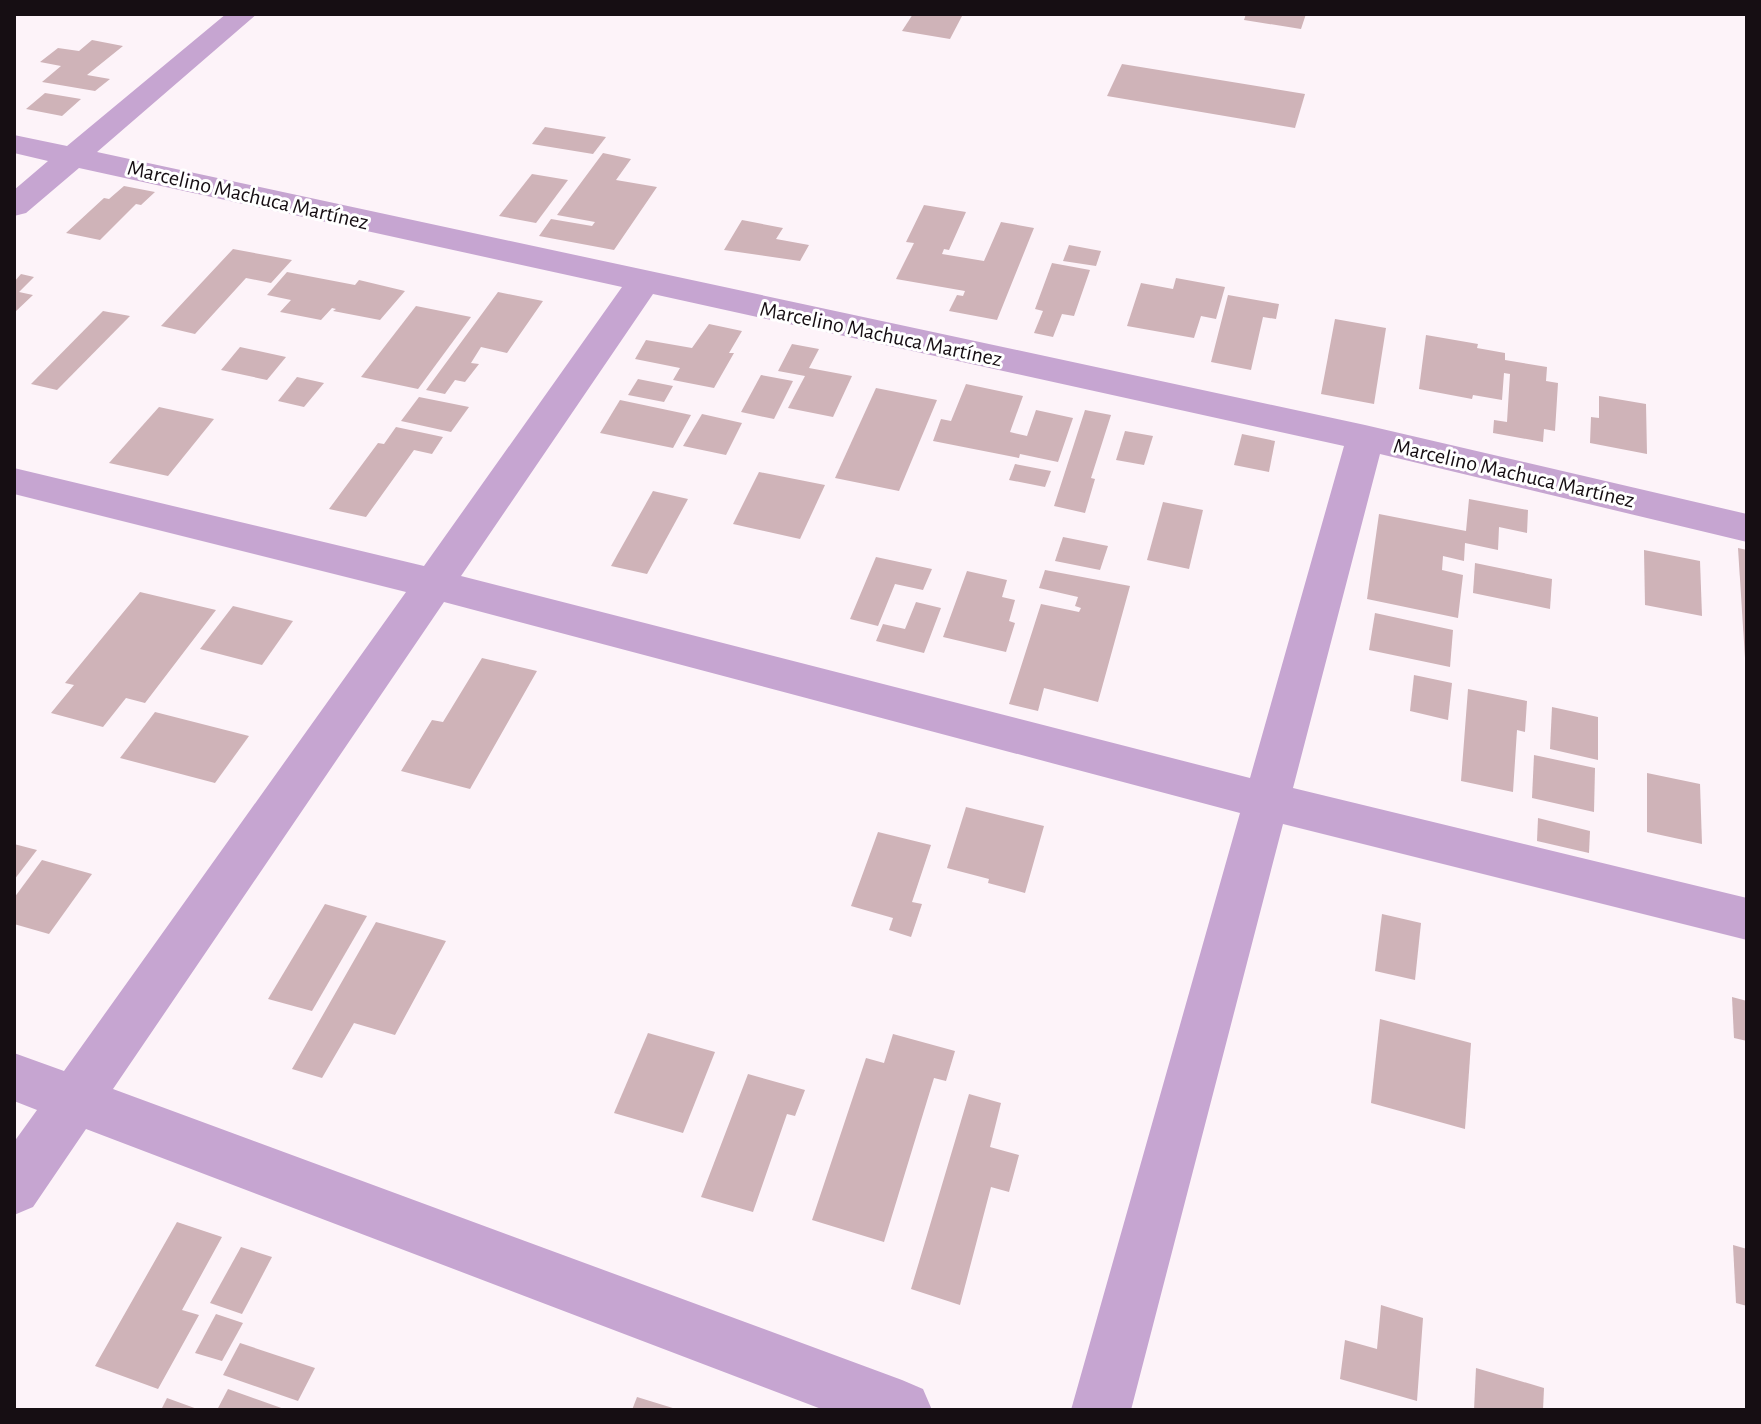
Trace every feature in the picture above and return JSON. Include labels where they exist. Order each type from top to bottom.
[{"type":"street","points":[[14,206],[243,14]]},
{"type":"street","name":"Marcelino Machuca Martínez","points":[[14,144],[1365,438],[1747,528]]},
{"type":"street","points":[[14,1188],[643,283]]},
{"type":"street","points":[[1101,1410],[1365,438]]},
{"type":"street","points":[[14,481],[434,584],[1266,801],[1747,919]]},
{"type":"street","points":[[14,1077],[902,1410]]},
{"type":"building","points":[[913,14],[962,16],[950,39],[902,31]]},
{"type":"building","points":[[1246,14],[1306,14],[1301,29],[1244,20]]},
{"type":"building","points":[[92,40],[123,46],[87,75],[110,79],[95,91],[42,82],[61,66],[40,62],[58,48],[79,51]]},
{"type":"building","points":[[1122,64],[1305,94],[1295,128],[1107,96]]},
{"type":"building","points":[[45,93],[81,99],[62,116],[26,109]]},
{"type":"building","points":[[545,127],[606,137],[593,154],[532,144]]},
{"type":"building","points":[[603,153],[631,159],[616,180],[657,187],[614,250],[539,236],[551,219],[592,226],[595,222],[557,215]]},
{"type":"building","points":[[532,174],[568,180],[536,223],[499,216]]},
{"type":"building","points":[[124,186],[155,192],[141,205],[136,204],[100,240],[66,233],[104,198],[109,199]]},
{"type":"building","points":[[924,205],[966,212],[949,250],[944,249],[942,254],[984,261],[1001,222],[1034,228],[997,320],[949,311],[957,295],[963,296],[965,291],[896,279],[914,243],[906,242]]},
{"type":"building","points":[[742,220],[783,228],[776,239],[809,245],[800,261],[724,250]]},
{"type":"building","points":[[1069,245],[1101,251],[1096,266],[1063,261]]},
{"type":"building","points":[[233,249],[292,260],[271,283],[246,278],[195,334],[161,326]]},
{"type":"building","points":[[1052,263],[1090,270],[1074,316],[1062,314],[1053,337],[1034,333],[1043,311],[1035,309]]},
{"type":"building","points":[[287,272],[355,285],[359,280],[405,291],[380,320],[333,311],[336,309],[332,308],[321,320],[280,312],[291,300],[267,295]]},
{"type":"building","points":[[21,274],[34,277],[19,292],[33,295],[14,313],[14,282]]},
{"type":"building","points":[[1176,278],[1225,287],[1216,319],[1201,316],[1194,338],[1127,326],[1141,283],[1173,289]]},
{"type":"building","points":[[498,292],[543,301],[507,353],[481,347],[471,363],[479,364],[465,382],[455,380],[445,394],[426,390]]},
{"type":"building","points":[[1228,295],[1279,304],[1276,319],[1263,317],[1251,370],[1211,362]]},
{"type":"building","points":[[416,306],[471,317],[418,389],[361,377]]},
{"type":"building","points":[[103,311],[130,316],[57,390],[31,384]]},
{"type":"building","points":[[1335,319],[1386,328],[1374,404],[1321,394]]},
{"type":"building","points":[[709,324],[742,331],[729,353],[734,353],[714,388],[673,380],[680,368],[635,359],[646,340],[692,348]]},
{"type":"building","points":[[1426,335],[1478,344],[1477,348],[1505,353],[1505,360],[1547,367],[1546,381],[1558,383],[1555,431],[1544,429],[1543,442],[1493,433],[1494,420],[1507,422],[1510,374],[1504,373],[1502,400],[1473,395],[1472,399],[1419,389]]},
{"type":"building","points":[[792,344],[819,349],[809,368],[852,376],[833,417],[788,408],[805,376],[778,371]]},
{"type":"building","points":[[240,347],[286,357],[267,380],[221,370]]},
{"type":"building","points":[[761,375],[793,381],[774,419],[741,412]]},
{"type":"building","points":[[297,377],[324,383],[304,407],[278,401]]},
{"type":"building","points":[[638,379],[673,386],[664,402],[628,395]]},
{"type":"building","points":[[966,384],[1023,396],[1010,432],[1027,436],[1036,410],[1073,418],[1058,462],[1020,454],[1019,458],[933,441],[941,419],[951,421]]},
{"type":"building","points":[[876,388],[937,400],[899,491],[835,478]]},
{"type":"building","points":[[1599,396],[1646,404],[1647,454],[1590,443],[1591,417],[1599,418]]},
{"type":"building","points":[[419,397],[469,407],[451,432],[401,421]]},
{"type":"building","points":[[620,400],[691,415],[673,448],[600,433]]},
{"type":"building","points":[[159,407],[214,419],[168,476],[109,463]]},
{"type":"building","points":[[1085,410],[1111,415],[1091,478],[1095,479],[1085,513],[1054,506]]},
{"type":"building","points":[[702,414],[742,423],[726,455],[683,446]]},
{"type":"building","points":[[396,427],[443,437],[432,454],[414,450],[366,517],[329,509],[378,443],[384,444]]},
{"type":"building","points":[[1125,431],[1153,436],[1144,465],[1116,460]]},
{"type":"building","points":[[1242,434],[1275,441],[1269,472],[1234,465]]},
{"type":"building","points":[[1015,464],[1051,471],[1045,487],[1009,480]]},
{"type":"building","points":[[759,472],[825,485],[800,539],[733,524]]},
{"type":"building","points":[[653,491],[688,499],[647,574],[611,566]]},
{"type":"building","points":[[1469,499],[1528,510],[1527,533],[1499,527],[1498,550],[1465,543],[1464,561],[1443,556],[1442,570],[1463,575],[1458,618],[1367,599],[1379,514],[1466,531]]},
{"type":"building","points":[[1163,502],[1203,510],[1189,569],[1147,560]]},
{"type":"building","points":[[1063,537],[1108,546],[1100,570],[1055,561]]},
{"type":"building","points":[[1738,548],[1747,550],[1747,658],[1745,658]]},
{"type":"building","points":[[1644,550],[1700,561],[1702,616],[1645,605]]},
{"type":"building","points":[[876,557],[932,569],[923,590],[895,584],[878,626],[850,619]]},
{"type":"building","points":[[1475,563],[1552,579],[1550,609],[1473,593]]},
{"type":"building","points":[[1045,570],[1130,586],[1098,702],[1044,688],[1038,711],[1009,704],[1041,604],[1079,612],[1081,608],[1075,606],[1078,597],[1039,588]]},
{"type":"building","points":[[967,571],[1007,580],[1002,597],[1015,600],[1009,621],[1015,623],[1006,652],[943,637]]},
{"type":"building","points":[[140,592],[216,610],[145,703],[126,698],[103,727],[51,713],[74,685],[65,683]]},
{"type":"building","points":[[916,602],[941,608],[924,653],[876,641],[883,624],[905,629]]},
{"type":"building","points":[[233,606],[293,621],[262,665],[200,649]]},
{"type":"building","points":[[1375,613],[1453,630],[1450,667],[1369,650]]},
{"type":"building","points":[[482,658],[537,671],[470,789],[401,771],[432,720],[443,722]]},
{"type":"building","points":[[1414,675],[1452,683],[1448,720],[1410,711]]},
{"type":"building","points":[[1468,689],[1527,701],[1525,732],[1517,730],[1513,792],[1461,781]]},
{"type":"building","points":[[1552,707],[1598,717],[1598,760],[1550,749]]},
{"type":"building","points":[[155,712],[249,736],[215,783],[120,758]]},
{"type":"building","points":[[1534,755],[1595,768],[1594,812],[1532,798]]},
{"type":"building","points":[[1647,773],[1700,784],[1702,844],[1647,832]]},
{"type":"building","points":[[966,807],[1044,826],[1025,893],[947,868]]},
{"type":"building","points":[[1538,818],[1590,831],[1589,853],[1537,841]]},
{"type":"building","points":[[878,832],[931,845],[912,902],[922,904],[911,937],[889,930],[893,918],[851,906]]},
{"type":"building","points":[[14,844],[37,850],[14,880]]},
{"type":"building","points":[[42,860],[92,874],[49,934],[14,924],[14,898]]},
{"type":"building","points":[[325,904],[367,916],[312,1011],[268,999]]},
{"type":"building","points":[[1382,914],[1421,923],[1415,980],[1375,971]]},
{"type":"building","points":[[376,922],[446,941],[395,1035],[354,1023],[322,1078],[292,1069]]},
{"type":"building","points":[[1732,997],[1747,1001],[1747,1041],[1734,1038]]},
{"type":"building","points":[[1380,1019],[1471,1043],[1465,1129],[1371,1103]]},
{"type":"building","points":[[648,1033],[715,1052],[683,1133],[614,1113]]},
{"type":"building","points":[[893,1034],[955,1051],[946,1081],[934,1078],[884,1242],[812,1220],[866,1058],[884,1063]]},
{"type":"building","points":[[748,1074],[805,1090],[795,1116],[787,1114],[753,1212],[701,1197]]},
{"type":"building","points":[[969,1094],[1001,1103],[990,1147],[1019,1155],[1009,1192],[991,1187],[960,1305],[911,1289]]},
{"type":"building","points":[[177,1222],[222,1237],[182,1310],[199,1315],[158,1389],[95,1366]]},
{"type":"building","points":[[1733,1245],[1747,1249],[1747,1306],[1736,1303]]},
{"type":"building","points":[[241,1247],[272,1257],[242,1314],[210,1303]]},
{"type":"building","points":[[1381,1305],[1423,1318],[1417,1401],[1340,1379],[1345,1340],[1377,1349]]},
{"type":"building","points":[[216,1314],[243,1323],[222,1361],[195,1353]]},
{"type":"building","points":[[240,1343],[315,1368],[298,1401],[223,1375]]},
{"type":"building","points":[[1476,1368],[1544,1388],[1543,1410],[1474,1410]]},
{"type":"building","points":[[228,1389],[287,1410],[217,1410]]},
{"type":"building","points":[[637,1397],[676,1409],[632,1410]]},
{"type":"building","points":[[167,1398],[200,1410],[161,1410]]}]
